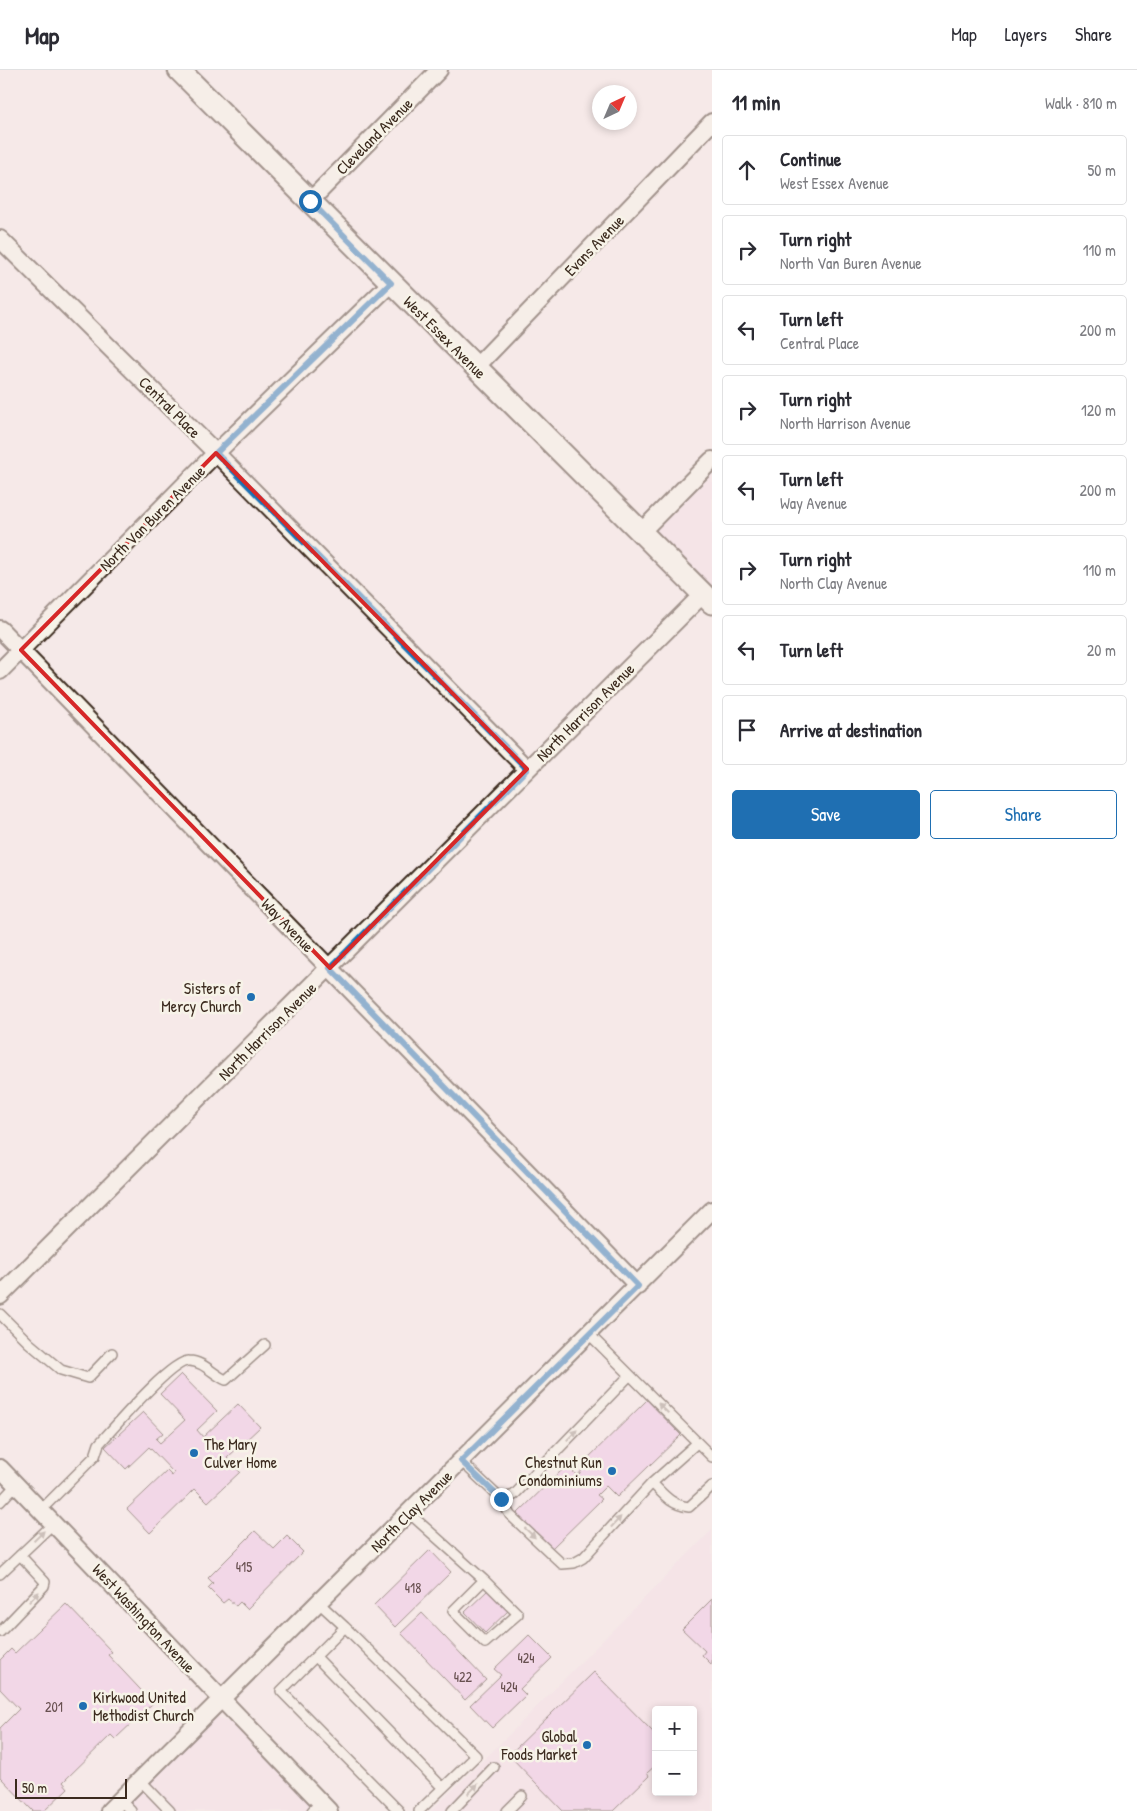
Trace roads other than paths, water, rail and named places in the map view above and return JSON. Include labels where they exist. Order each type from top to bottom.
[{"type":"street","name":"West Essex Avenue","points":[[179,70],[708,599]]},
{"type":"street","name":"Cleveland Avenue","points":[[310,201],[438,70]]},
{"type":"street","name":"Evans Avenue","points":[[476,367],[712,122]]},
{"type":"street","name":"Central Place","points":[[0,239],[216,453],[527,769]]},
{"type":"street","name":"North Van Buren Avenue","points":[[0,671],[216,453],[391,283]]},
{"type":"street","points":[[641,532],[712,460]]},
{"type":"street","name":"North Harrison Avenue","points":[[0,1296],[527,769],[708,599]]},
{"type":"street","name":"Way Avenue","points":[[0,629],[638,1286]]},
{"type":"street","name":"North Clay Avenue","points":[[120,1807],[140,1780],[638,1286],[712,1210]]},
{"type":"street","name":"West Washington Avenue","points":[[0,1468],[54,1523],[321,1808]]},
{"type":"lane","points":[[0,1314],[29,1343],[61,1370],[88,1378],[112,1353]]},
{"type":"lane","points":[[589,1334],[712,1457]]},
{"type":"lane","points":[[41,1510],[95,1456],[99,1444],[159,1380],[182,1362],[189,1360],[196,1362],[226,1380],[265,1345]]},
{"type":"lane","points":[[501,1499],[514,1495],[630,1375]]},
{"type":"lane","points":[[461,1461],[501,1499],[510,1515],[562,1564],[574,1563],[583,1558],[652,1483],[697,1443]]},
{"type":"lane","points":[[652,1483],[671,1502],[689,1507],[712,1486]]},
{"type":"lane","points":[[0,1502],[16,1485]]},
{"type":"lane","points":[[409,1513],[484,1580],[518,1614],[486,1643],[453,1611],[484,1580]]},
{"type":"lane","points":[[0,1574],[54,1523]]},
{"type":"lane","points":[[0,1632],[44,1586],[45,1582],[20,1555]]},
{"type":"lane","points":[[319,1603],[476,1756],[419,1811]]},
{"type":"lane","points":[[345,1627],[281,1691],[399,1811]]},
{"type":"lane","points":[[316,1657],[443,1788]]},
{"type":"lane","points":[[452,1811],[494,1768]]},
{"type":"lane","points":[[140,1780],[170,1811]]},
{"type":"lane","points":[[507,1811],[522,1796]]},
{"type":"place","name":"Sisters of Mercy Church","points":[[251,997]]},
{"type":"place","name":"The Mary Culver Home","points":[[194,1453]]},
{"type":"place","name":"Chestnut Run Condominiums","points":[[612,1471]]},
{"type":"place","name":"Kirkwood United Methodist Church","points":[[83,1706]]},
{"type":"place","name":"Global Foods Market","points":[[587,1745]]}]
